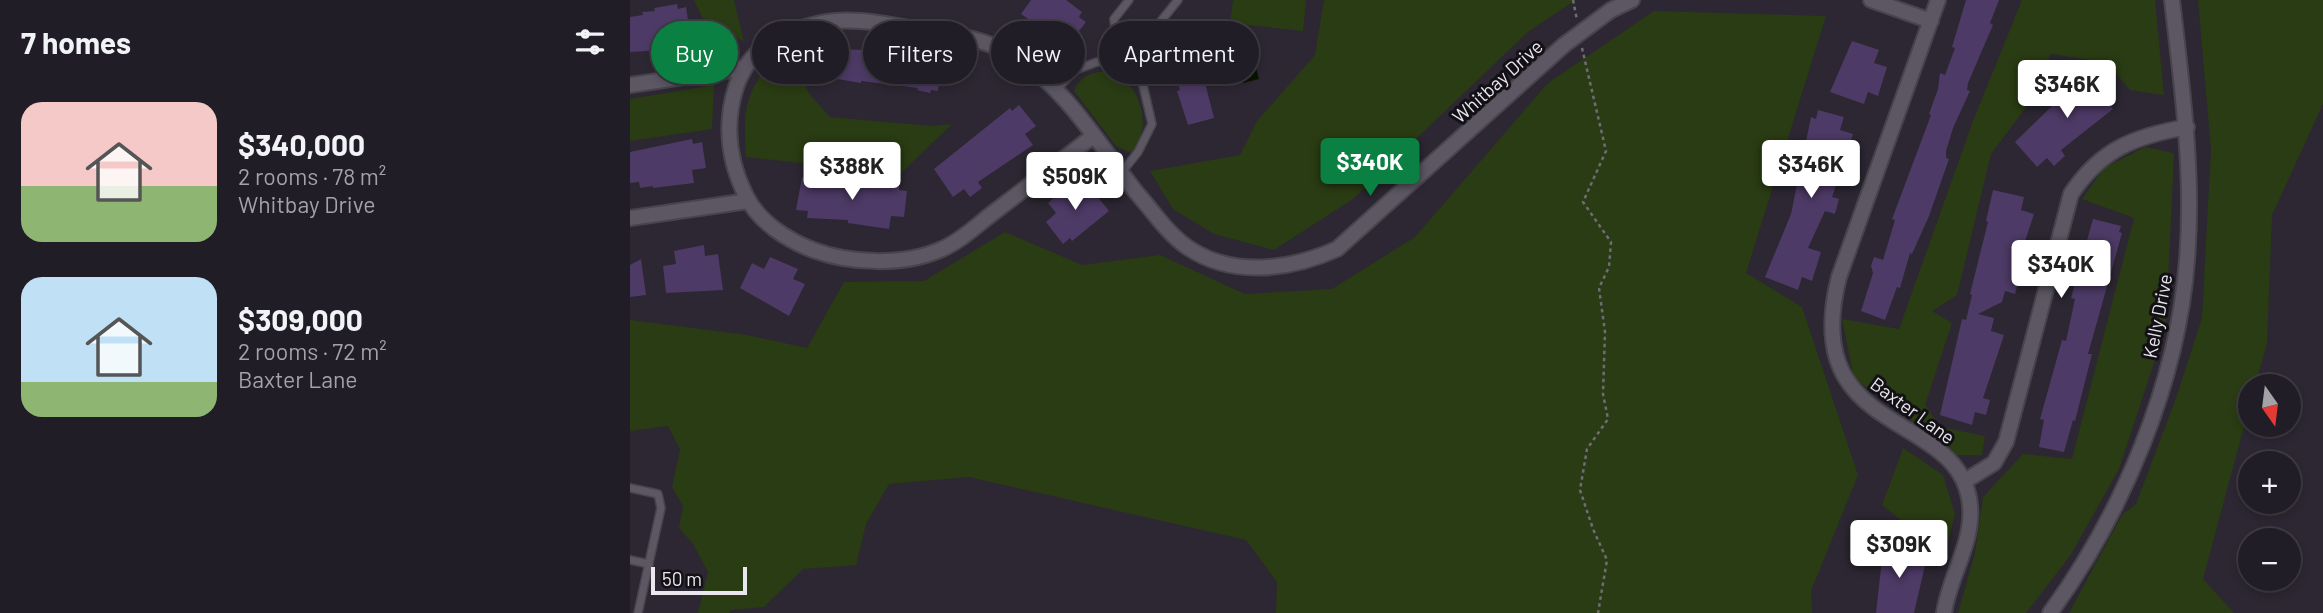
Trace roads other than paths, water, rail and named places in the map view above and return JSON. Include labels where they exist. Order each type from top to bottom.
[{"type":"street","name":"Whitbay Drive","points":[[1093,137],[956,241],[910,259],[890,261],[820,253],[786,238],[748,201],[734,168],[729,133],[731,105],[743,68],[769,43],[787,32],[828,21],[851,20],[976,40],[1015,56],[1056,90],[1172,234],[1188,247],[1212,260],[1265,268],[1313,260],[1336,249],[1360,231],[1579,33],[1632,0]]},
{"type":"street","points":[[1871,0],[1931,21]]},
{"type":"street","name":"Baxter Lane","points":[[1938,0],[1839,277],[1831,310],[1832,335],[1835,355],[1857,393],[1885,417],[1933,446],[1949,460],[1965,481]]},
{"type":"street","name":"Kelly Drive","points":[[2050,613],[2076,577],[2107,522],[2133,465],[2159,396],[2177,324],[2187,262],[2190,197],[2187,127],[2172,0]]},
{"type":"street","points":[[630,85],[743,68]]},
{"type":"street","points":[[1944,613],[1970,524],[1970,505],[1965,481],[1994,463],[2006,442],[2071,194],[2088,168],[2119,148],[2149,134],[2187,127]]},
{"type":"street","points":[[630,218],[748,201]]},
{"type":"lane","points":[[1114,21],[1129,0]]},
{"type":"lane","points":[[1161,21],[1178,0]]},
{"type":"lane","points":[[1056,90],[1075,71],[1099,62]]},
{"type":"lane","points":[[1121,173],[1138,152],[1152,124],[1143,84]]},
{"type":"lane","points":[[630,488],[658,494],[661,508],[638,613]]},
{"type":"lane","points":[[630,560],[649,564]]},
{"type":"lane","points":[[630,600],[640,603]]}]
